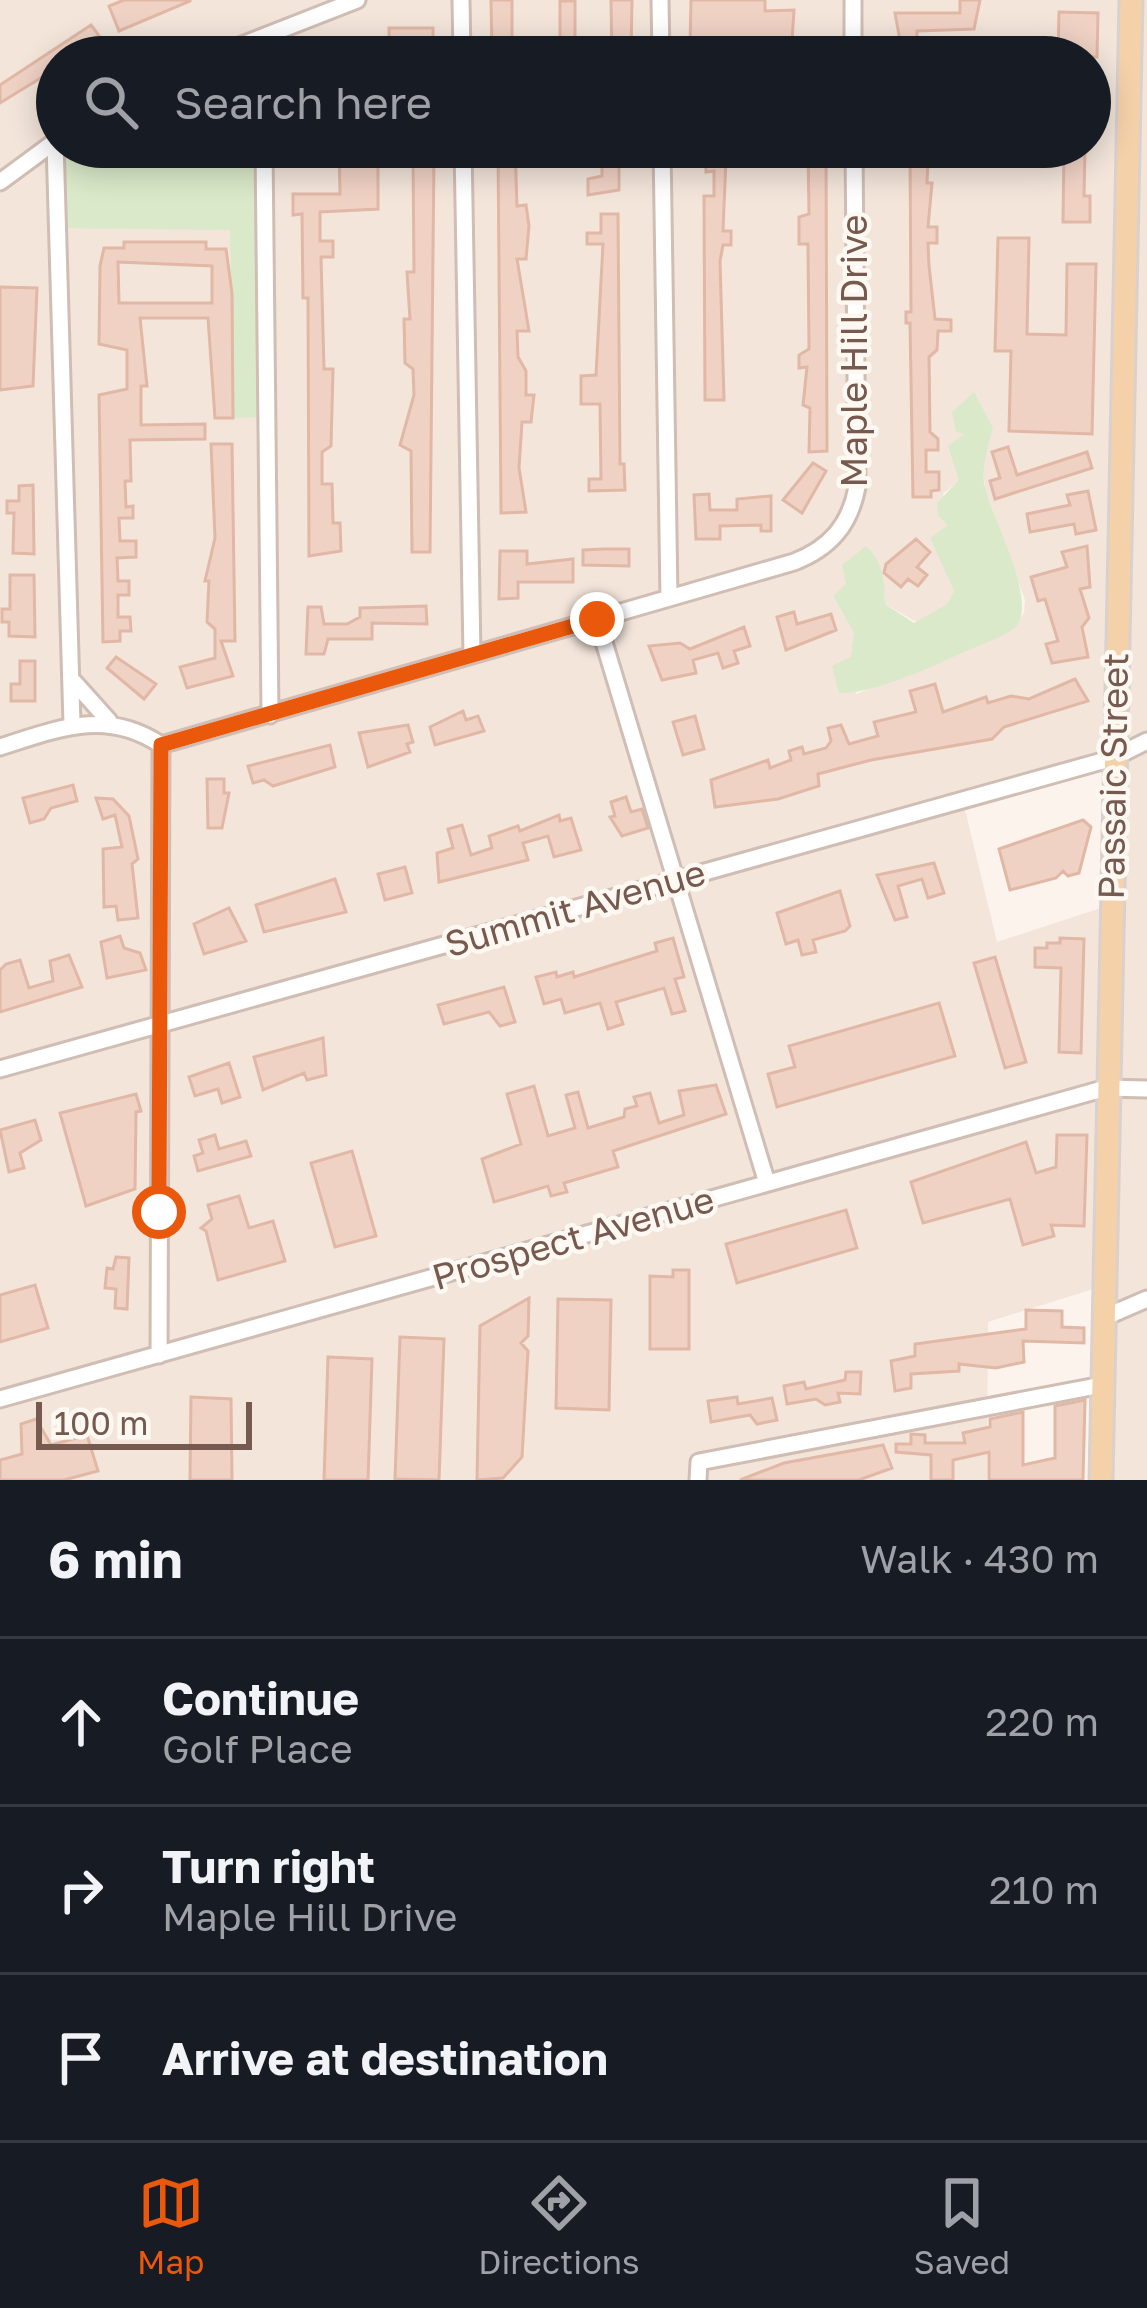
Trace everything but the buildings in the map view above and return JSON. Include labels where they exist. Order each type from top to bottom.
[{"type":"main road","name":"Passaic Street","points":[[1101,1480],[1131,0]]},
{"type":"street","points":[[266,36],[319,7],[357,0]]},
{"type":"street","points":[[461,0],[462,36]]},
{"type":"street","points":[[660,0],[661,36]]},
{"type":"street","points":[[853,0],[854,36]]},
{"type":"street","points":[[0,182],[36,156]]},
{"type":"street","points":[[57,168],[72,724]]},
{"type":"street","points":[[264,168],[269,715]]},
{"type":"street","points":[[463,168],[472,655]]},
{"type":"street","points":[[662,168],[669,598]]},
{"type":"street","name":"Maple Hill Drive","points":[[161,745],[811,556],[838,534],[854,504],[854,168]]},
{"type":"street","points":[[597,619],[767,1184]]},
{"type":"street","points":[[70,675],[82,696],[112,723],[161,745],[159,1354]]},
{"type":"street","points":[[0,747],[72,724],[112,723]]},
{"type":"street","name":"Summit Avenue","points":[[0,1070],[1113,758],[1147,741]]},
{"type":"street","name":"Prospect Avenue","points":[[0,1400],[1106,1088],[1147,1089]]},
{"type":"street","points":[[1103,1318],[1147,1299]]},
{"type":"street","points":[[698,1480],[699,1462],[1102,1385]]},
{"type":"shaded area","points":[[0,0],[1147,0],[1147,1480],[1101,1480],[1103,1286],[988,1322],[987,1480],[0,1480]],"holes":[[[964,433],[983,466],[985,489],[1025,600],[1024,613],[1012,630],[856,694],[854,633],[833,596],[847,584],[885,592],[885,604],[920,624],[947,604],[954,591],[937,553],[949,525],[943,494],[960,480]],[[1113,759],[1110,905],[997,942],[963,801]]]},
{"type":"green space","points":[[57,168],[264,168],[264,230],[255,231],[258,417],[234,418],[230,230],[57,228]]},
{"type":"green space","points":[[974,392],[993,428],[984,483],[1019,582],[1020,619],[1006,634],[927,668],[880,686],[839,693],[832,666],[851,657],[854,633],[833,596],[846,584],[842,565],[866,546],[879,565],[885,604],[914,623],[947,604],[954,591],[930,538],[948,525],[938,516],[937,503],[959,480],[948,446],[964,434],[956,432],[952,412]]},
{"type":"route","points":[[159,1212],[161,745],[597,619]]}]
